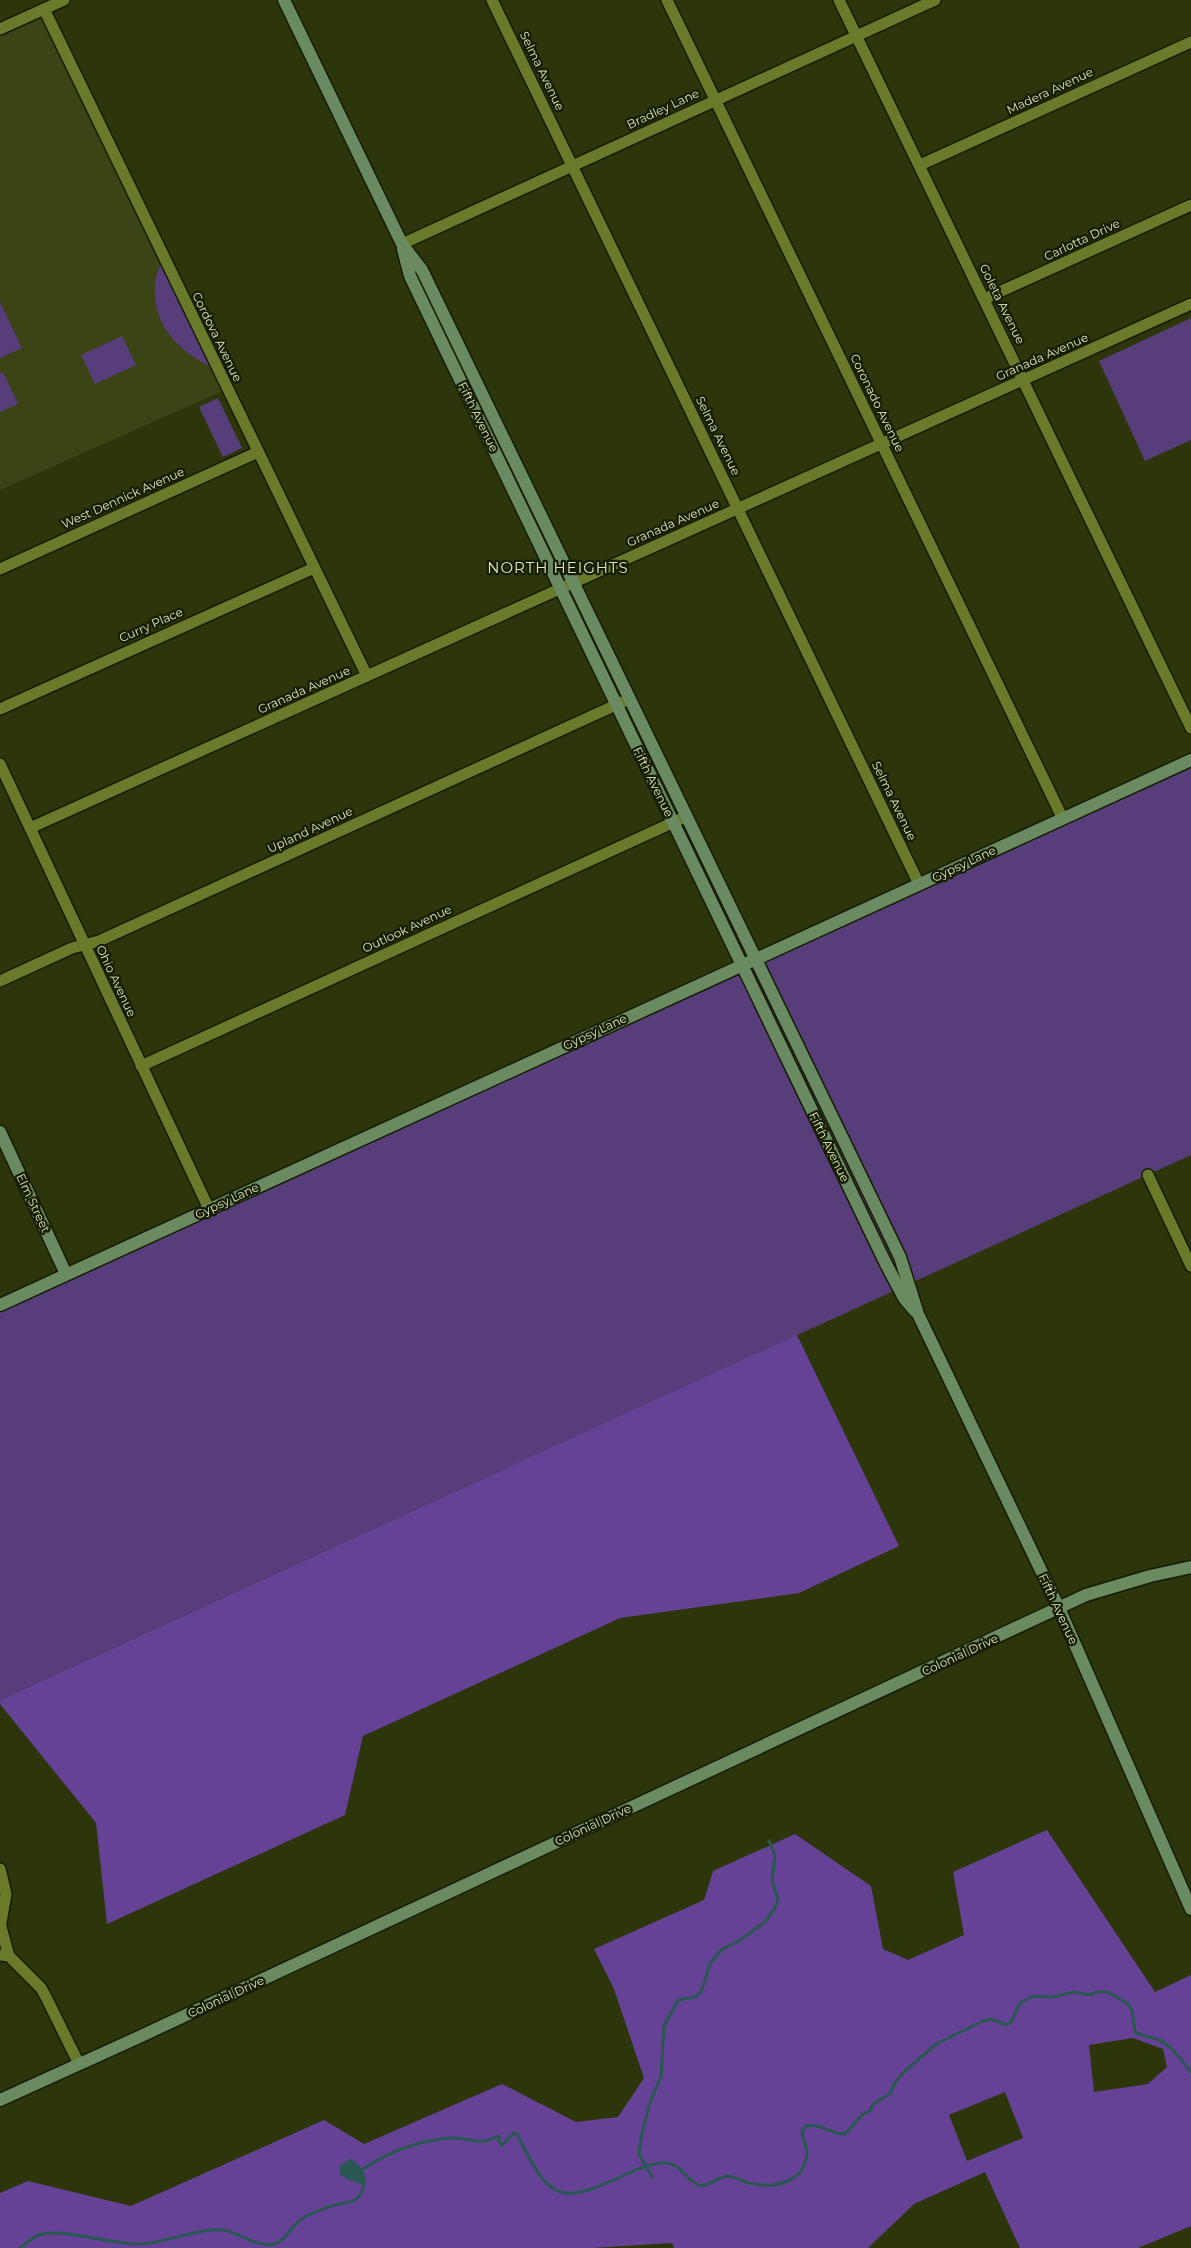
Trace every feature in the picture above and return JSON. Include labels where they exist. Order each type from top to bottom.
[{"type":"street","points":[[0,29],[64,0]]},
{"type":"street","name":"Fifth Avenue","points":[[284,0],[402,244],[422,270],[685,817],[756,958],[900,1257],[918,1314],[1059,1608],[1191,1909]]},
{"type":"street","name":"Selma Avenue","points":[[492,0],[919,884]]},
{"type":"street","name":"Coronado Avenue","points":[[667,0],[1063,818]]},
{"type":"street","name":"Goleta Avenue","points":[[839,0],[1191,728]]},
{"type":"street","name":"Bradley Lane","points":[[402,244],[935,0]]},
{"type":"street","name":"Cordova Avenue","points":[[44,9],[367,676]]},
{"type":"street","name":"Madera Avenue","points":[[920,165],[1191,42]]},
{"type":"street","name":"Carlotta Drive","points":[[984,299],[1191,205]]},
{"type":"street","name":"Fifth Avenue","points":[[402,244],[410,276],[672,823],[886,1264],[904,1298],[918,1314]]},
{"type":"street","name":"Granada Avenue","points":[[30,828],[1191,304]]},
{"type":"street","name":"West Dennick Avenue","points":[[0,569],[258,452]]},
{"type":"street","name":"Curry Place","points":[[0,708],[314,568]]},
{"type":"street","name":"Upland Avenue","points":[[0,981],[72,948],[99,941],[629,699]]},
{"type":"street","name":"Gypsy Lane","points":[[0,1304],[1191,760]]},
{"type":"street","name":"Ohio Avenue","points":[[0,764],[209,1209]]},
{"type":"street","name":"Outlook Avenue","points":[[141,1066],[685,817]]},
{"type":"street","name":"Elm Street","points":[[0,1132],[66,1274]]},
{"type":"street","points":[[1148,1175],[1191,1266]]},
{"type":"street","name":"Colonial Drive","points":[[0,2100],[1059,1608],[1104,1589],[1191,1567]]},
{"type":"street","points":[[0,1869],[4,1878],[6,1894],[0,1928],[4,1956],[41,1988],[79,2064]]},
{"type":"shaded area","points":[[44,9],[227,389],[0,490],[0,358],[22,348],[0,302],[0,29]]},
{"type":"shaded area","points":[[402,244],[422,270],[756,958],[1191,760],[1191,1155],[0,1700],[0,1305],[742,965],[555,578]]},
{"type":"shaded area","points":[[163,256],[219,371],[192,356],[171,337],[163,326],[155,298],[155,282]]},
{"type":"shaded area","points":[[0,302],[22,348],[0,358]]},
{"type":"shaded area","points":[[1191,318],[1191,440],[1145,461],[1099,361]]},
{"type":"shaded area","points":[[122,336],[136,365],[95,384],[81,355]]},
{"type":"shaded area","points":[[3,372],[18,404],[0,412],[0,373]]},
{"type":"shaded area","points":[[218,398],[242,448],[223,457],[199,407]]},
{"type":"shaded area","points":[[797,1335],[899,1546],[799,1593],[620,1618],[363,1736],[345,1815],[107,1924],[96,1823],[0,1704],[0,1700]]},
{"type":"shaded area","points":[[1047,1830],[1155,1992],[1191,1975],[1191,2226],[1138,2248],[1020,2248],[985,2172],[914,2204],[868,2248],[674,2248],[672,2243],[592,2248],[0,2248],[0,2193],[28,2181],[131,2206],[324,2120],[364,2144],[502,2084],[576,2122],[618,2117],[644,2078],[614,1989],[594,1949],[704,1900],[713,1871],[795,1834],[871,1886],[883,1949],[908,1960],[964,1935],[953,1872]],"holes":[[[1133,2038],[1163,2049],[1167,2067],[1148,2084],[1094,2092],[1089,2045]],[[1005,2092],[1023,2138],[967,2161],[949,2115]]]},
{"type":"water","points":[[350,2159],[357,2163],[362,2170],[365,2178],[364,2185],[347,2179],[340,2174],[340,2166]]},
{"type":"waterway","points":[[652,2177],[639,2154],[641,2137],[650,2102],[661,2077],[664,2026],[678,2000],[695,1997],[701,1992],[710,1964],[721,1950],[739,1941],[765,1922],[774,1910],[778,1899],[772,1880],[775,1855],[769,1841]]},
{"type":"waterway","points":[[362,2170],[382,2157],[415,2144],[454,2138],[485,2141],[499,2136],[499,2142],[502,2145],[514,2133],[517,2134],[539,2174],[549,2186],[560,2192],[572,2193],[587,2190],[642,2167],[660,2163],[674,2166],[696,2184],[700,2185],[728,2176],[759,2185],[787,2182],[801,2171],[805,2163],[807,2150],[802,2131],[806,2126],[822,2127],[835,2133],[845,2134],[862,2115],[871,2110],[873,2104],[891,2093],[894,2084],[903,2073],[936,2044],[983,2021],[991,2019],[1006,2025],[1011,2022],[1020,2003],[1034,1996],[1052,1997],[1074,1992],[1090,1995],[1097,1992],[1108,1992],[1128,2004],[1132,2010],[1135,2032],[1164,2042],[1191,2072]]},
{"type":"waterway","points":[[20,2248],[36,2236],[48,2233],[140,2244],[215,2230],[223,2230],[261,2244],[274,2244],[281,2241],[293,2226],[306,2216],[333,2205],[354,2200],[361,2193],[364,2185]]},
{"type":"district","name":"NORTH HEIGHTS","points":[[558,568]]}]
